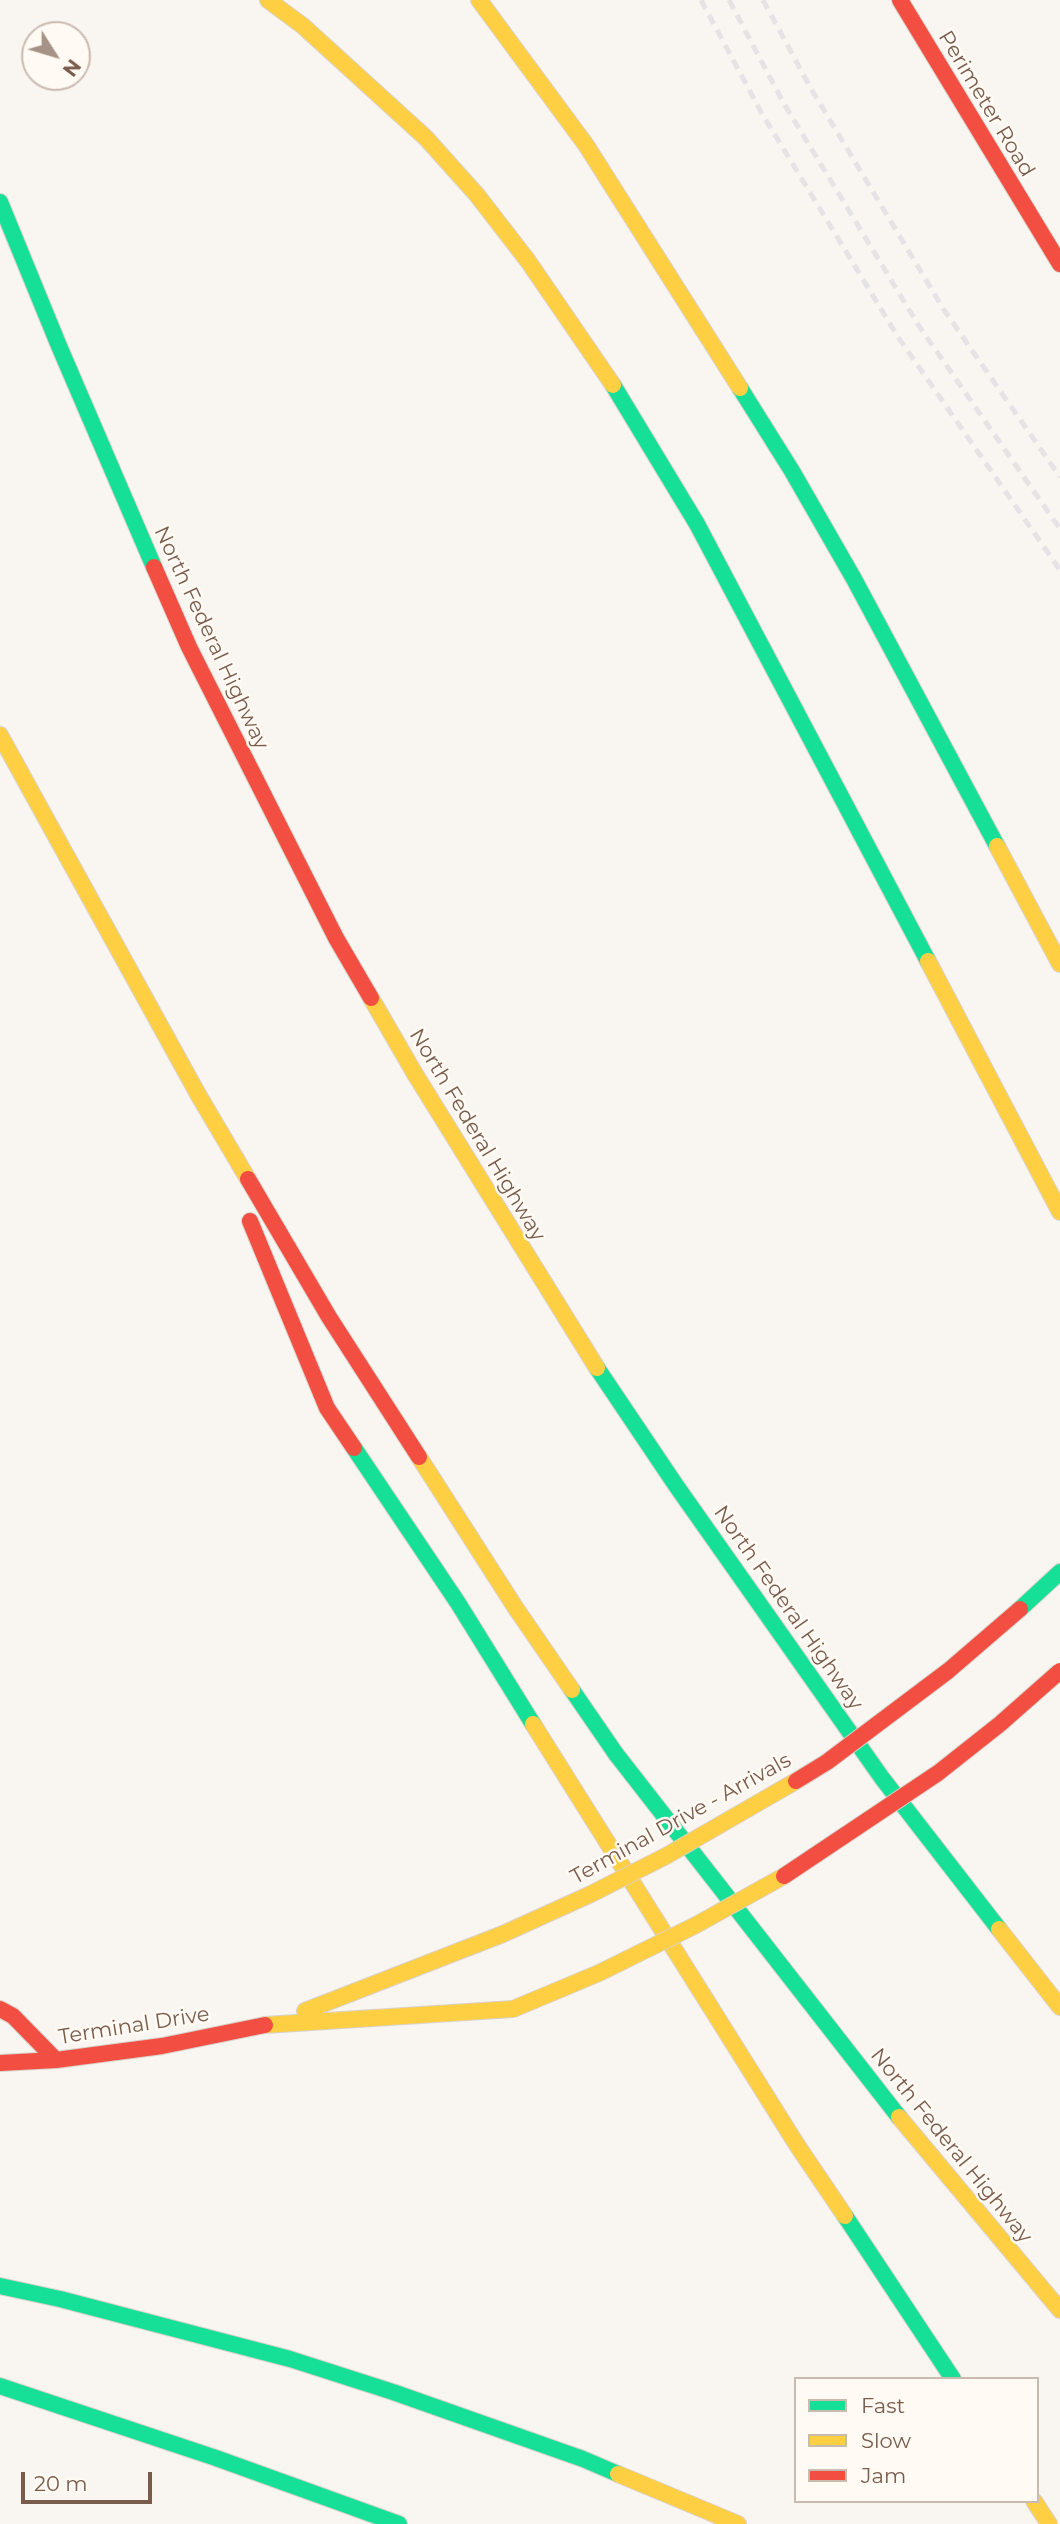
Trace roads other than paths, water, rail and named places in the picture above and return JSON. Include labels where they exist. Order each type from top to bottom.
[{"type":"main road","points":[[268,0],[303,26],[426,138],[477,195],[528,261],[614,386],[703,536],[1060,1212]]},
{"type":"main road","points":[[479,0],[586,145],[658,255],[792,471],[854,579],[1060,964]]},
{"type":"main road","name":"Perimeter Road","points":[[900,0],[1060,264]]},
{"type":"main road","name":"North Federal Highway","points":[[0,202],[69,372],[189,647],[336,938],[415,1074],[584,1349],[675,1484],[882,1778],[1060,2007]]},
{"type":"main road","name":"North Federal Highway","points":[[0,735],[199,1096],[329,1317],[515,1607],[616,1754],[824,2023],[1060,2310]]},
{"type":"main road","points":[[199,1096],[327,1408],[458,1603],[797,2145],[952,2377]]},
{"type":"main road","name":"Terminal Drive - Arrivals","points":[[274,2023],[503,1934],[666,1856],[757,1805],[827,1762],[948,1671],[1060,1572]]},
{"type":"main road","points":[[274,2023],[513,2009],[599,1973],[696,1925],[774,1882],[854,1831],[939,1773],[1060,1671]]},
{"type":"main road","points":[[0,2009],[13,2016],[56,2060]]},
{"type":"main road","name":"Terminal Drive","points":[[0,2063],[56,2060],[162,2046],[274,2023]]},
{"type":"main road","points":[[0,2286],[60,2299],[276,2356],[393,2392],[583,2459],[738,2524]]},
{"type":"main road","points":[[0,2386],[216,2458],[399,2524]]},
{"type":"main road","points":[[1035,2503],[1049,2524]]},
{"type":"railway","points":[[701,0],[761,112],[898,337],[1060,570]]},
{"type":"railway","points":[[729,0],[783,102],[919,326],[1060,529]]},
{"type":"railway","points":[[763,0],[810,87],[944,310],[1060,477]]}]
